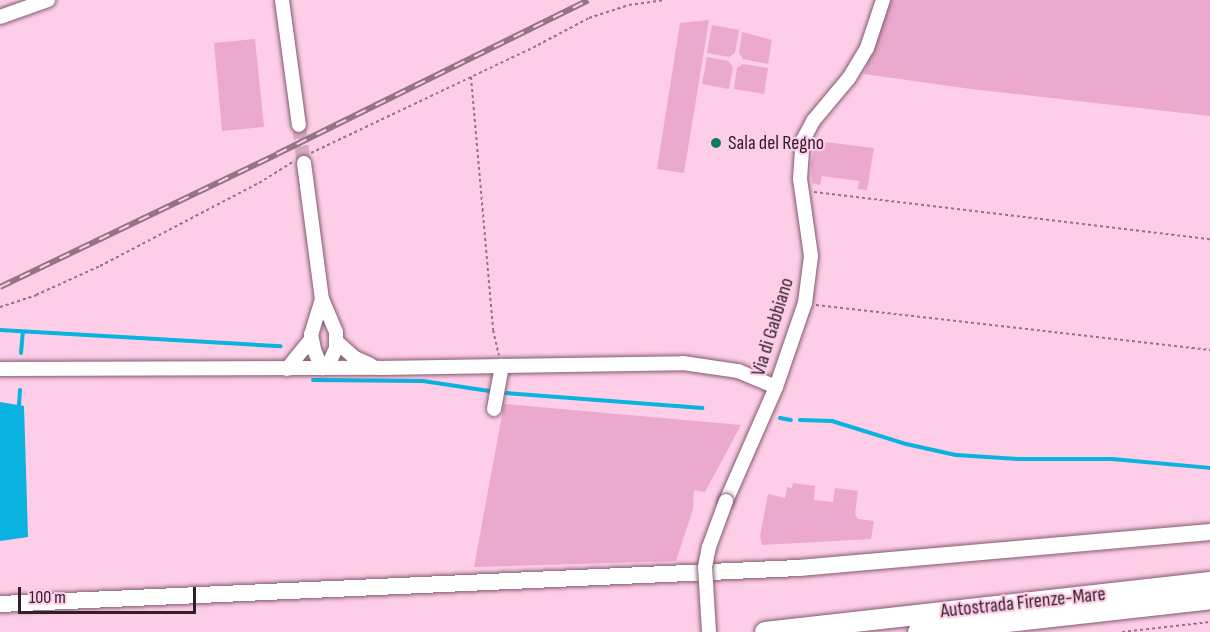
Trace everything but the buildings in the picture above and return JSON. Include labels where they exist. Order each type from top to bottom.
[{"type":"highway","name":"Autostrada Firenze-Mare","points":[[765,632],[1210,582]]},
{"type":"highway","name":"Autostrada Firenze-Mare","points":[[918,632],[1210,599]]},
{"type":"main road","points":[[0,604],[810,567],[1210,532]]},
{"type":"street","points":[[0,17],[48,0]]},
{"type":"street","points":[[282,0],[299,125]]},
{"type":"street","name":"Via di Gabbiano","points":[[709,632],[705,567],[709,547],[726,501],[776,387],[805,303],[811,256],[800,158],[805,134],[849,78],[867,48],[883,0]]},
{"type":"street","points":[[302,159],[322,299],[335,327],[337,342],[325,368]]},
{"type":"street","points":[[287,369],[311,339],[322,299]]},
{"type":"street","points":[[311,339],[325,368]]},
{"type":"street","points":[[337,342],[355,358],[379,368]]},
{"type":"street","points":[[0,369],[287,369],[699,364],[738,371],[776,387]]},
{"type":"street","points":[[494,409],[502,366]]},
{"type":"path","points":[[0,307],[36,295],[100,266],[302,159],[601,13],[629,5],[665,0]]},
{"type":"path","points":[[471,77],[493,330],[502,366]]},
{"type":"path","points":[[802,190],[1210,239]]},
{"type":"path","points":[[805,303],[1209,350]]},
{"type":"path","points":[[1122,632],[1210,622]]},
{"type":"shaded area","points":[[890,0],[1210,0],[1210,116],[971,89],[864,74]]},
{"type":"shaded area","points":[[709,20],[684,173],[657,169],[680,23]]},
{"type":"shaded area","points":[[712,25],[739,30],[735,53],[729,57],[707,53]]},
{"type":"shaded area","points":[[742,32],[772,40],[768,64],[743,59],[739,53]]},
{"type":"shaded area","points":[[255,39],[264,127],[222,131],[214,43]]},
{"type":"shaded area","points":[[707,57],[728,61],[733,67],[729,89],[702,84]]},
{"type":"shaded area","points":[[743,64],[768,68],[764,94],[734,89],[737,68]]},
{"type":"shaded area","points":[[816,141],[874,148],[867,190],[858,189],[859,181],[822,176],[820,185],[812,183],[811,164]]},
{"type":"shaded area","points":[[504,404],[741,425],[705,492],[694,490],[693,509],[676,561],[474,567]]},
{"type":"shaded area","points":[[793,483],[815,486],[814,500],[833,502],[835,488],[858,491],[855,514],[858,519],[874,521],[871,539],[762,545],[760,536],[768,494],[785,498],[787,487],[792,488]]},
{"type":"water","points":[[0,402],[24,406],[28,537],[0,541]]},
{"type":"waterway","points":[[0,330],[281,346]]},
{"type":"waterway","points":[[21,353],[23,332]]},
{"type":"waterway","points":[[313,380],[423,381],[489,391]]},
{"type":"waterway","points":[[19,405],[20,390]]},
{"type":"waterway","points":[[506,393],[702,408]]},
{"type":"waterway","points":[[780,418],[791,420]]},
{"type":"waterway","points":[[800,420],[832,421],[906,444],[956,455],[1018,459],[1112,459],[1210,468]]},
{"type":"tunnel","points":[[299,125],[304,163]]},
{"type":"railway","points":[[0,287],[277,154],[588,0]]},
{"type":"place","name":"Sala del Regno","points":[[716,143]]}]
